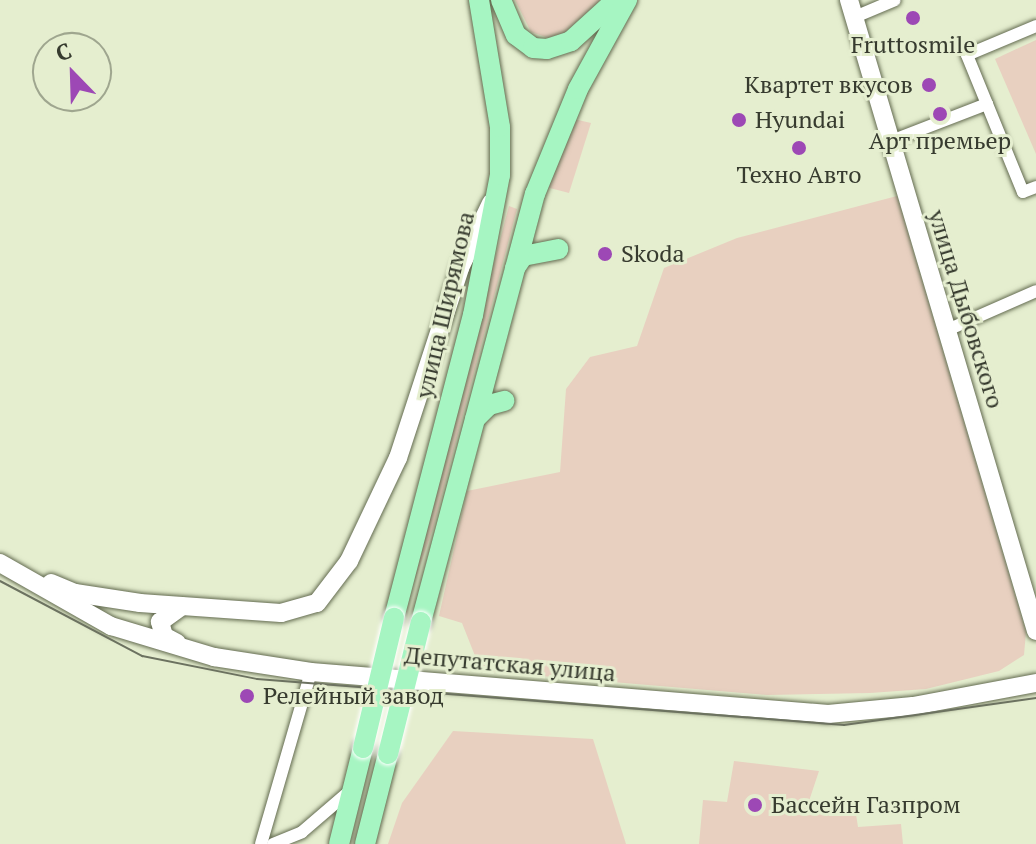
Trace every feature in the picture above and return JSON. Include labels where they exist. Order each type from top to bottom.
[{"type":"main road","name":"улица Ширямова","points":[[354,787],[394,618],[473,315],[497,193],[502,141],[479,0]]},
{"type":"main road","points":[[501,0],[511,29],[540,49],[571,41],[616,0]]},
{"type":"main road","points":[[354,787],[340,840],[365,843],[506,291],[562,124],[627,0]]},
{"type":"main road","name":"улица Дыбовского","points":[[852,8],[1036,631]]},
{"type":"main road","points":[[0,562],[75,593],[185,605],[298,611],[313,606],[333,586],[398,458],[460,268],[497,193]]},
{"type":"main road","points":[[506,291],[523,256],[558,249]]},
{"type":"main road","points":[[475,419],[489,405],[504,401]]},
{"type":"main road","name":"Депутатская улица","points":[[0,562],[99,621],[197,653],[311,672],[828,714],[913,706],[1036,683]]},
{"type":"main road","points":[[185,605],[162,617],[160,630],[197,653]]},
{"type":"street","points":[[852,8],[895,0]]},
{"type":"street","points":[[1036,26],[967,55],[1023,192],[1036,187]]},
{"type":"street","points":[[891,141],[987,104]]},
{"type":"street","points":[[945,331],[1036,291]]},
{"type":"street","points":[[261,844],[311,672]]},
{"type":"street","points":[[273,844],[308,827],[354,787]]},
{"type":"shaded area","points":[[515,0],[600,0],[572,31],[552,39],[531,32]]},
{"type":"shaded area","points":[[1036,40],[1036,154],[995,59]]},
{"type":"shaded area","points":[[574,119],[591,123],[569,193],[546,187]]},
{"type":"shaded area","points":[[897,196],[1026,632],[1024,655],[999,671],[926,689],[870,693],[767,695],[481,671],[462,623],[439,616],[467,491],[560,472],[566,389],[590,357],[637,346],[664,268],[737,238]]},
{"type":"shaded area","points":[[509,206],[517,209],[433,529],[414,582],[423,528]]},
{"type":"shaded area","points":[[453,731],[593,739],[626,844],[388,844],[402,803]]},
{"type":"shaded area","name":"Бассейн Газпром","points":[[734,761],[819,771],[804,816],[855,808],[858,827],[901,824],[903,844],[699,844],[703,800],[727,802]]},
{"type":"tram line","points":[[0,581],[142,656],[257,679],[844,725],[1036,698]]},
{"type":"place","name":"Fruttosmile","points":[[913,18]]},
{"type":"place","name":"Квартет вкусов","points":[[929,85]]},
{"type":"place","name":"Арт премьер","points":[[940,114]]},
{"type":"place","name":"Hyundai","points":[[739,120]]},
{"type":"place","name":"Техно Авто","points":[[799,148]]},
{"type":"place","name":"Skoda","points":[[605,254]]},
{"type":"place","name":"Релейный завод","points":[[247,696]]},
{"type":"place","name":"Бассейн Газпром","points":[[755,805]]}]
